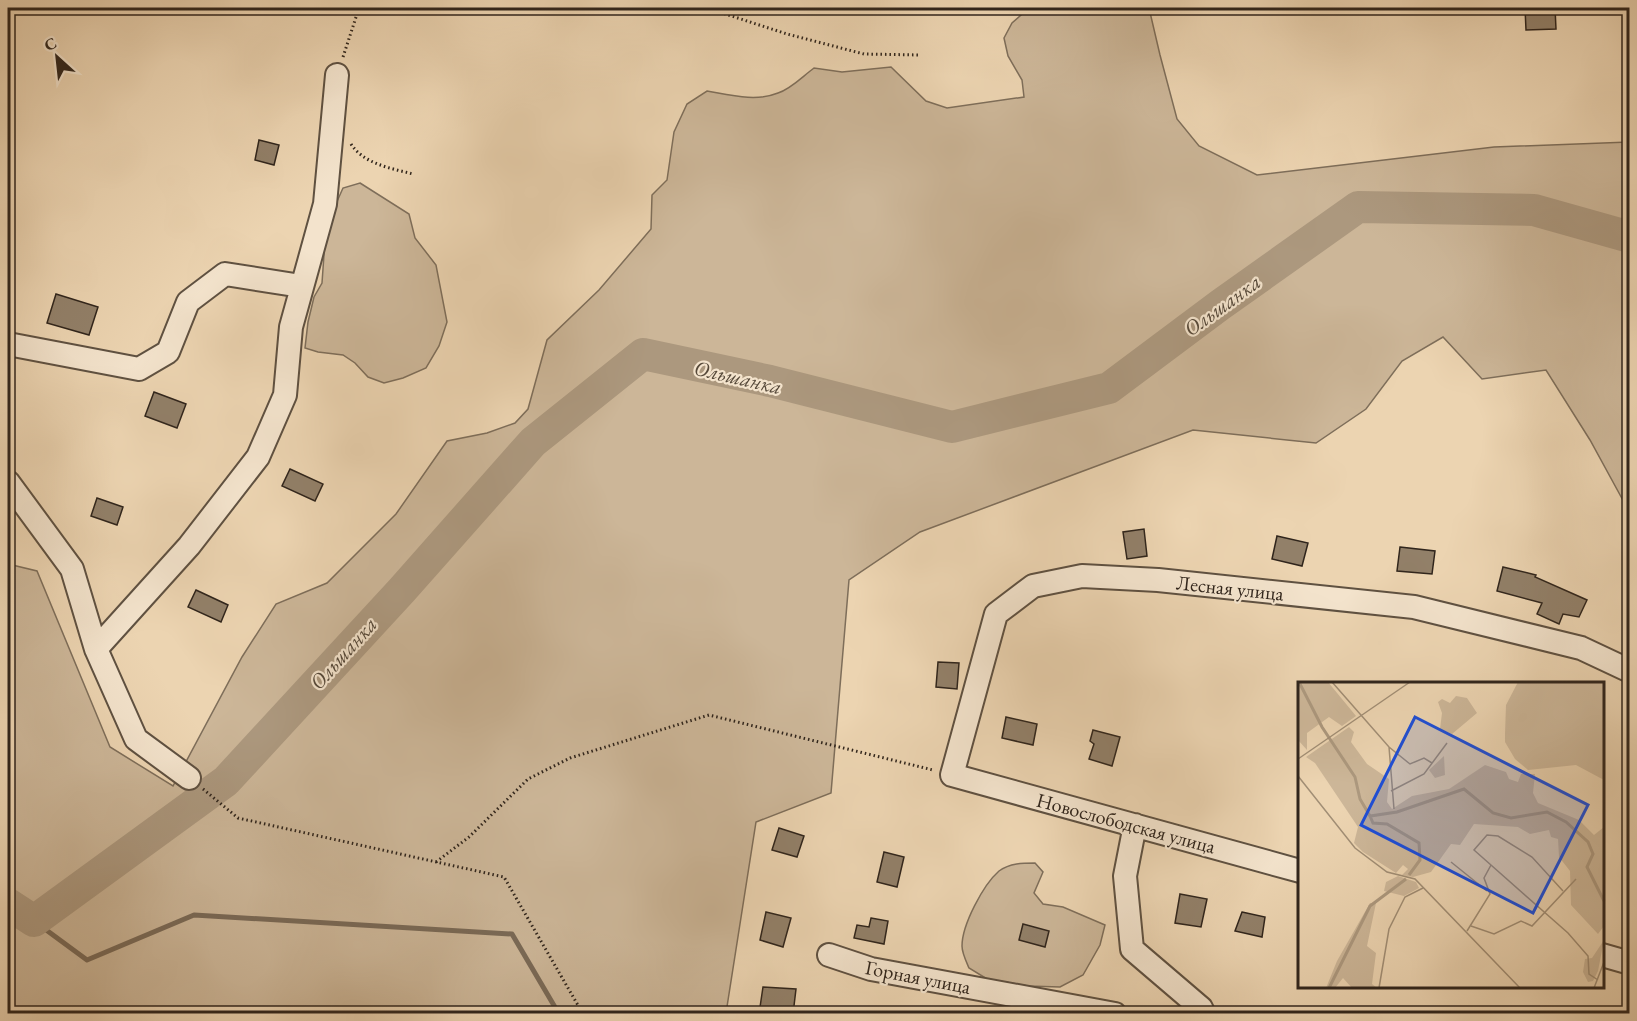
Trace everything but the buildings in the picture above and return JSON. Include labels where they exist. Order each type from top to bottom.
[{"type":"street","points":[[96,649],[189,546],[258,457],[285,395],[291,327],[325,204],[337,75]]},
{"type":"street","points":[[8,344],[139,369],[168,352],[188,302],[225,274],[301,286]]},
{"type":"street","points":[[8,482],[72,569],[96,649],[136,739],[189,778]]},
{"type":"street","name":"Лесная улица","points":[[952,775],[996,614],[1033,586],[1082,576],[1158,580],[1414,607],[1581,648],[1629,671]]},
{"type":"street","name":"Новослободская улица","points":[[952,775],[1298,871]]},
{"type":"street","points":[[1135,825],[1125,876],[1132,949],[1201,1008],[1204,1014]]},
{"type":"street","name":"Горная улица","points":[[829,955],[871,969],[1114,1014]]},
{"type":"street","points":[[1604,957],[1629,963]]},
{"type":"path","points":[[337,75],[359,8]]},
{"type":"path","points":[[689,8],[710,9],[787,34],[864,54],[920,55]]},
{"type":"path","points":[[346,136],[358,154],[379,165],[412,174]]},
{"type":"path","points":[[436,862],[469,837],[528,779],[570,758],[709,715],[952,775]]},
{"type":"path","points":[[220,803],[238,818],[504,877],[583,1014]]},
{"type":"shaded area","points":[[1029,8],[1149,8],[1177,119],[1199,146],[1257,175],[1494,147],[1629,142],[1629,506],[1625,504],[1590,440],[1546,370],[1482,379],[1443,337],[1402,361],[1366,409],[1316,443],[1193,430],[920,532],[849,580],[831,793],[756,822],[726,1013],[8,1014],[8,564],[37,571],[110,747],[173,786],[242,657],[276,604],[327,583],[396,514],[447,441],[487,433],[515,423],[528,409],[547,340],[599,290],[651,229],[652,195],[667,180],[674,132],[687,104],[707,91],[743,97],[770,96],[788,89],[814,68],[842,72],[891,67],[926,101],[947,108],[1024,97],[1022,80],[1008,56],[1004,38],[1012,23]]},
{"type":"shaded area","points":[[360,183],[409,214],[415,238],[436,265],[447,322],[439,346],[426,368],[384,383],[368,377],[355,363],[343,355],[305,348],[314,297],[322,283],[326,226],[343,188]]},
{"type":"shaded area","points":[[1035,863],[1043,872],[1034,893],[1043,904],[1063,907],[1105,925],[1100,945],[1083,975],[1060,987],[1028,986],[987,979],[969,968],[963,951],[963,937],[969,917],[980,895],[993,877],[1008,866]]},
{"type":"waterway","name":"Ольшанка","points":[[8,904],[34,921],[226,781],[402,590],[533,442],[643,354],[770,381],[952,427],[1109,388],[1220,305],[1358,207],[1534,210],[1630,237]]},
{"type":"waterway","points":[[34,921],[87,960],[194,915],[512,934],[559,1014]]}]
